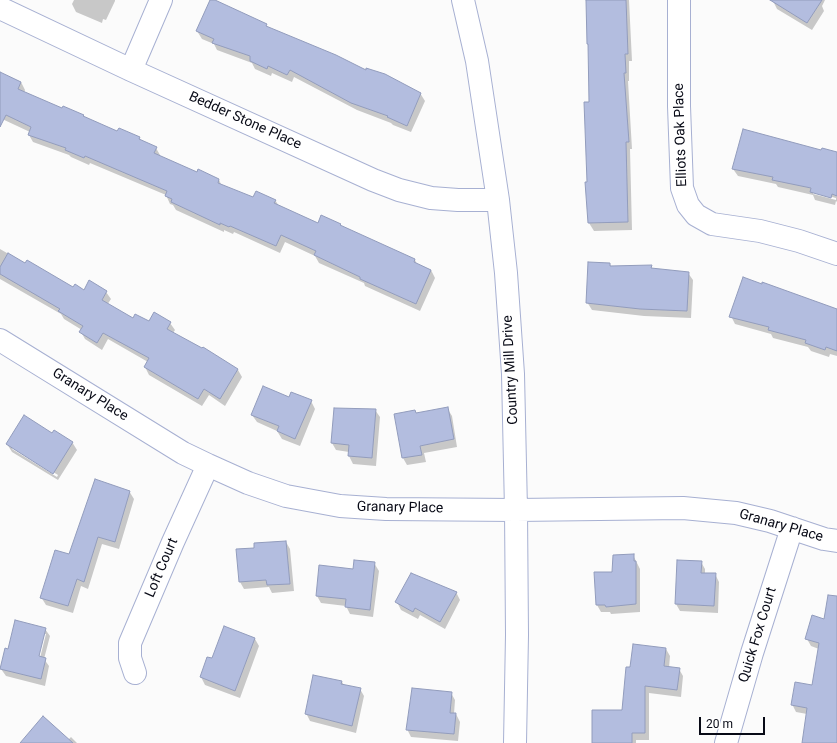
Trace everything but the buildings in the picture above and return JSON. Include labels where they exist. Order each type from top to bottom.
[{"type":"street","points":[[131,70],[161,0]]},
{"type":"street","name":"Country Mill Drive","points":[[463,0],[477,61],[498,200],[506,273],[513,374],[516,510],[517,635],[515,743]]},
{"type":"street","name":"Elliots Oak Place","points":[[679,0],[679,106],[682,188],[688,205],[696,215],[712,224],[760,231],[799,241],[837,254]]},
{"type":"street","name":"Bedder Stone Place","points":[[0,8],[131,70],[366,177],[398,190],[431,198],[498,200]]},
{"type":"street","name":"Granary Place","points":[[0,340],[183,452],[248,483],[286,496],[340,506],[386,509],[516,510],[683,508],[736,513],[770,521],[837,541]]},
{"type":"street","name":"Loft Court","points":[[135,673],[130,658],[130,643],[208,465]]},
{"type":"street","name":"Quick Fox Court","points":[[726,743],[752,654],[792,528]]}]
